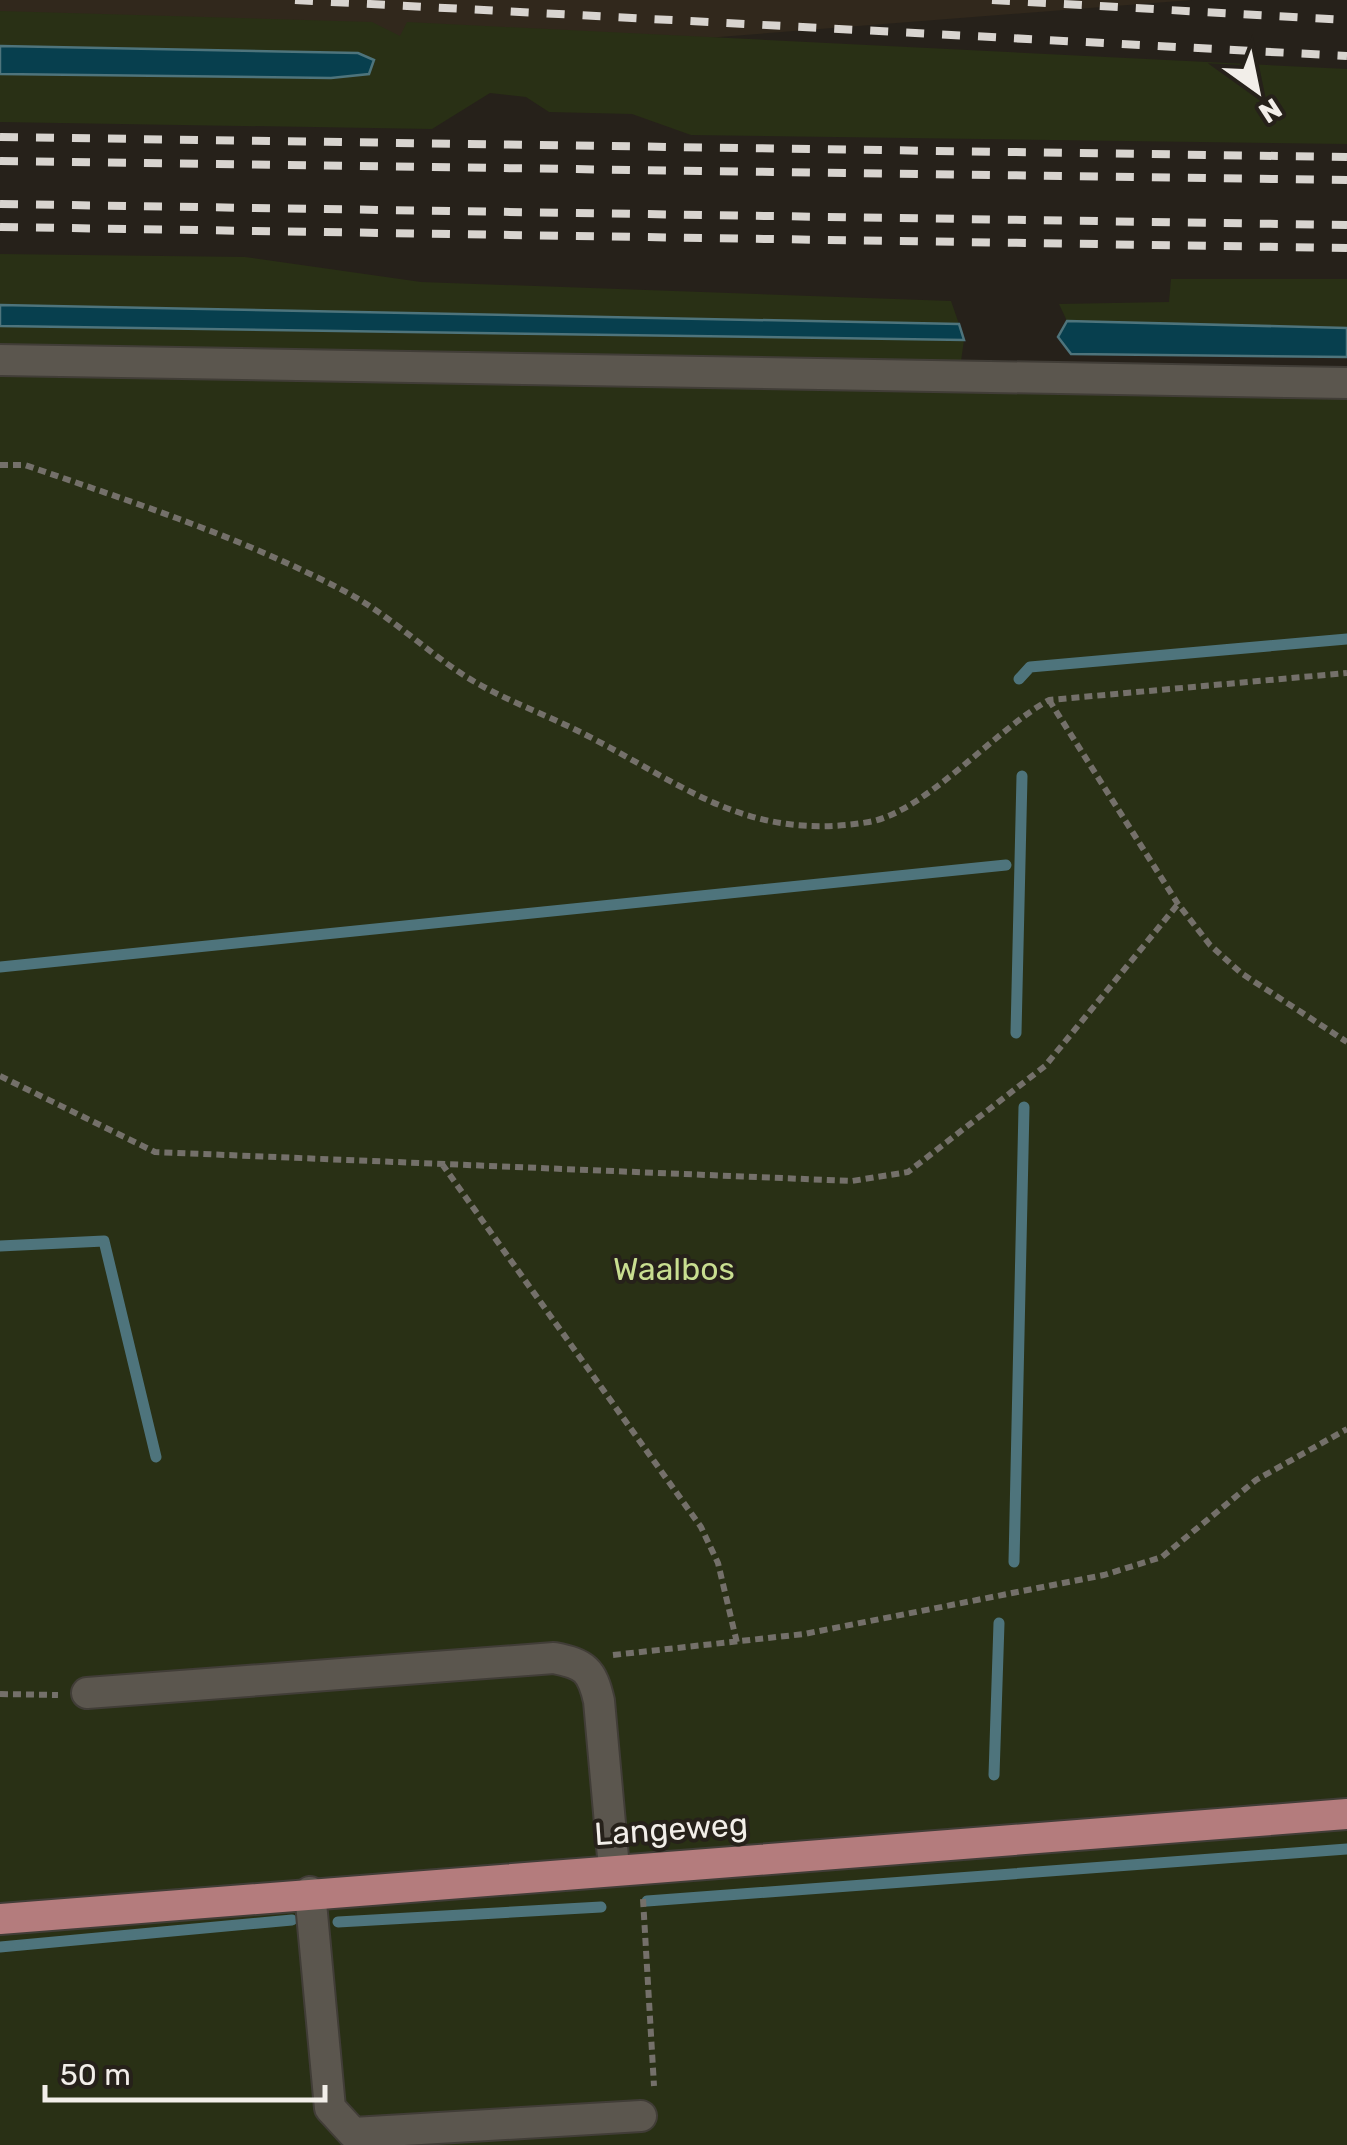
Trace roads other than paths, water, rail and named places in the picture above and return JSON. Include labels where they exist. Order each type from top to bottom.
[{"type":"main road","name":"Langeweg","points":[[0,1919],[1347,1814]]},
{"type":"street","points":[[0,360],[1347,383]]},
{"type":"street","points":[[86,1693],[554,1658],[582,1664],[593,1676],[600,1701],[626,1868]]},
{"type":"street","points":[[310,1892],[330,2108],[353,2133],[648,2108]]},
{"type":"water","points":[[0,46],[358,53],[374,60],[369,74],[331,78],[0,74]]},
{"type":"water","points":[[0,305],[959,324],[964,340],[0,326]]},
{"type":"water","points":[[1067,321],[1347,328],[1347,357],[1071,354],[1058,337]]},
{"type":"waterway","points":[[1019,679],[1030,667],[1347,639]]},
{"type":"waterway","points":[[1016,1033],[1022,776]]},
{"type":"waterway","points":[[0,967],[1006,865]]},
{"type":"waterway","points":[[1014,1562],[1024,1107]]},
{"type":"waterway","points":[[0,1246],[104,1241],[156,1457]]},
{"type":"waterway","points":[[994,1775],[999,1623]]},
{"type":"waterway","points":[[647,1901],[1347,1849]]},
{"type":"waterway","points":[[338,1922],[601,1907]]},
{"type":"waterway","points":[[0,1947],[292,1920]]},
{"type":"railway","points":[[295,0],[1347,56]]},
{"type":"railway","points":[[992,0],[1347,20]]},
{"type":"railway","points":[[0,137],[1347,157]]},
{"type":"railway","points":[[0,161],[1347,180]]},
{"type":"railway","points":[[0,204],[1347,225]]},
{"type":"railway","points":[[0,227],[1347,248]]},
{"type":"park label","name":"Waalbos","points":[[674,1269]]}]
